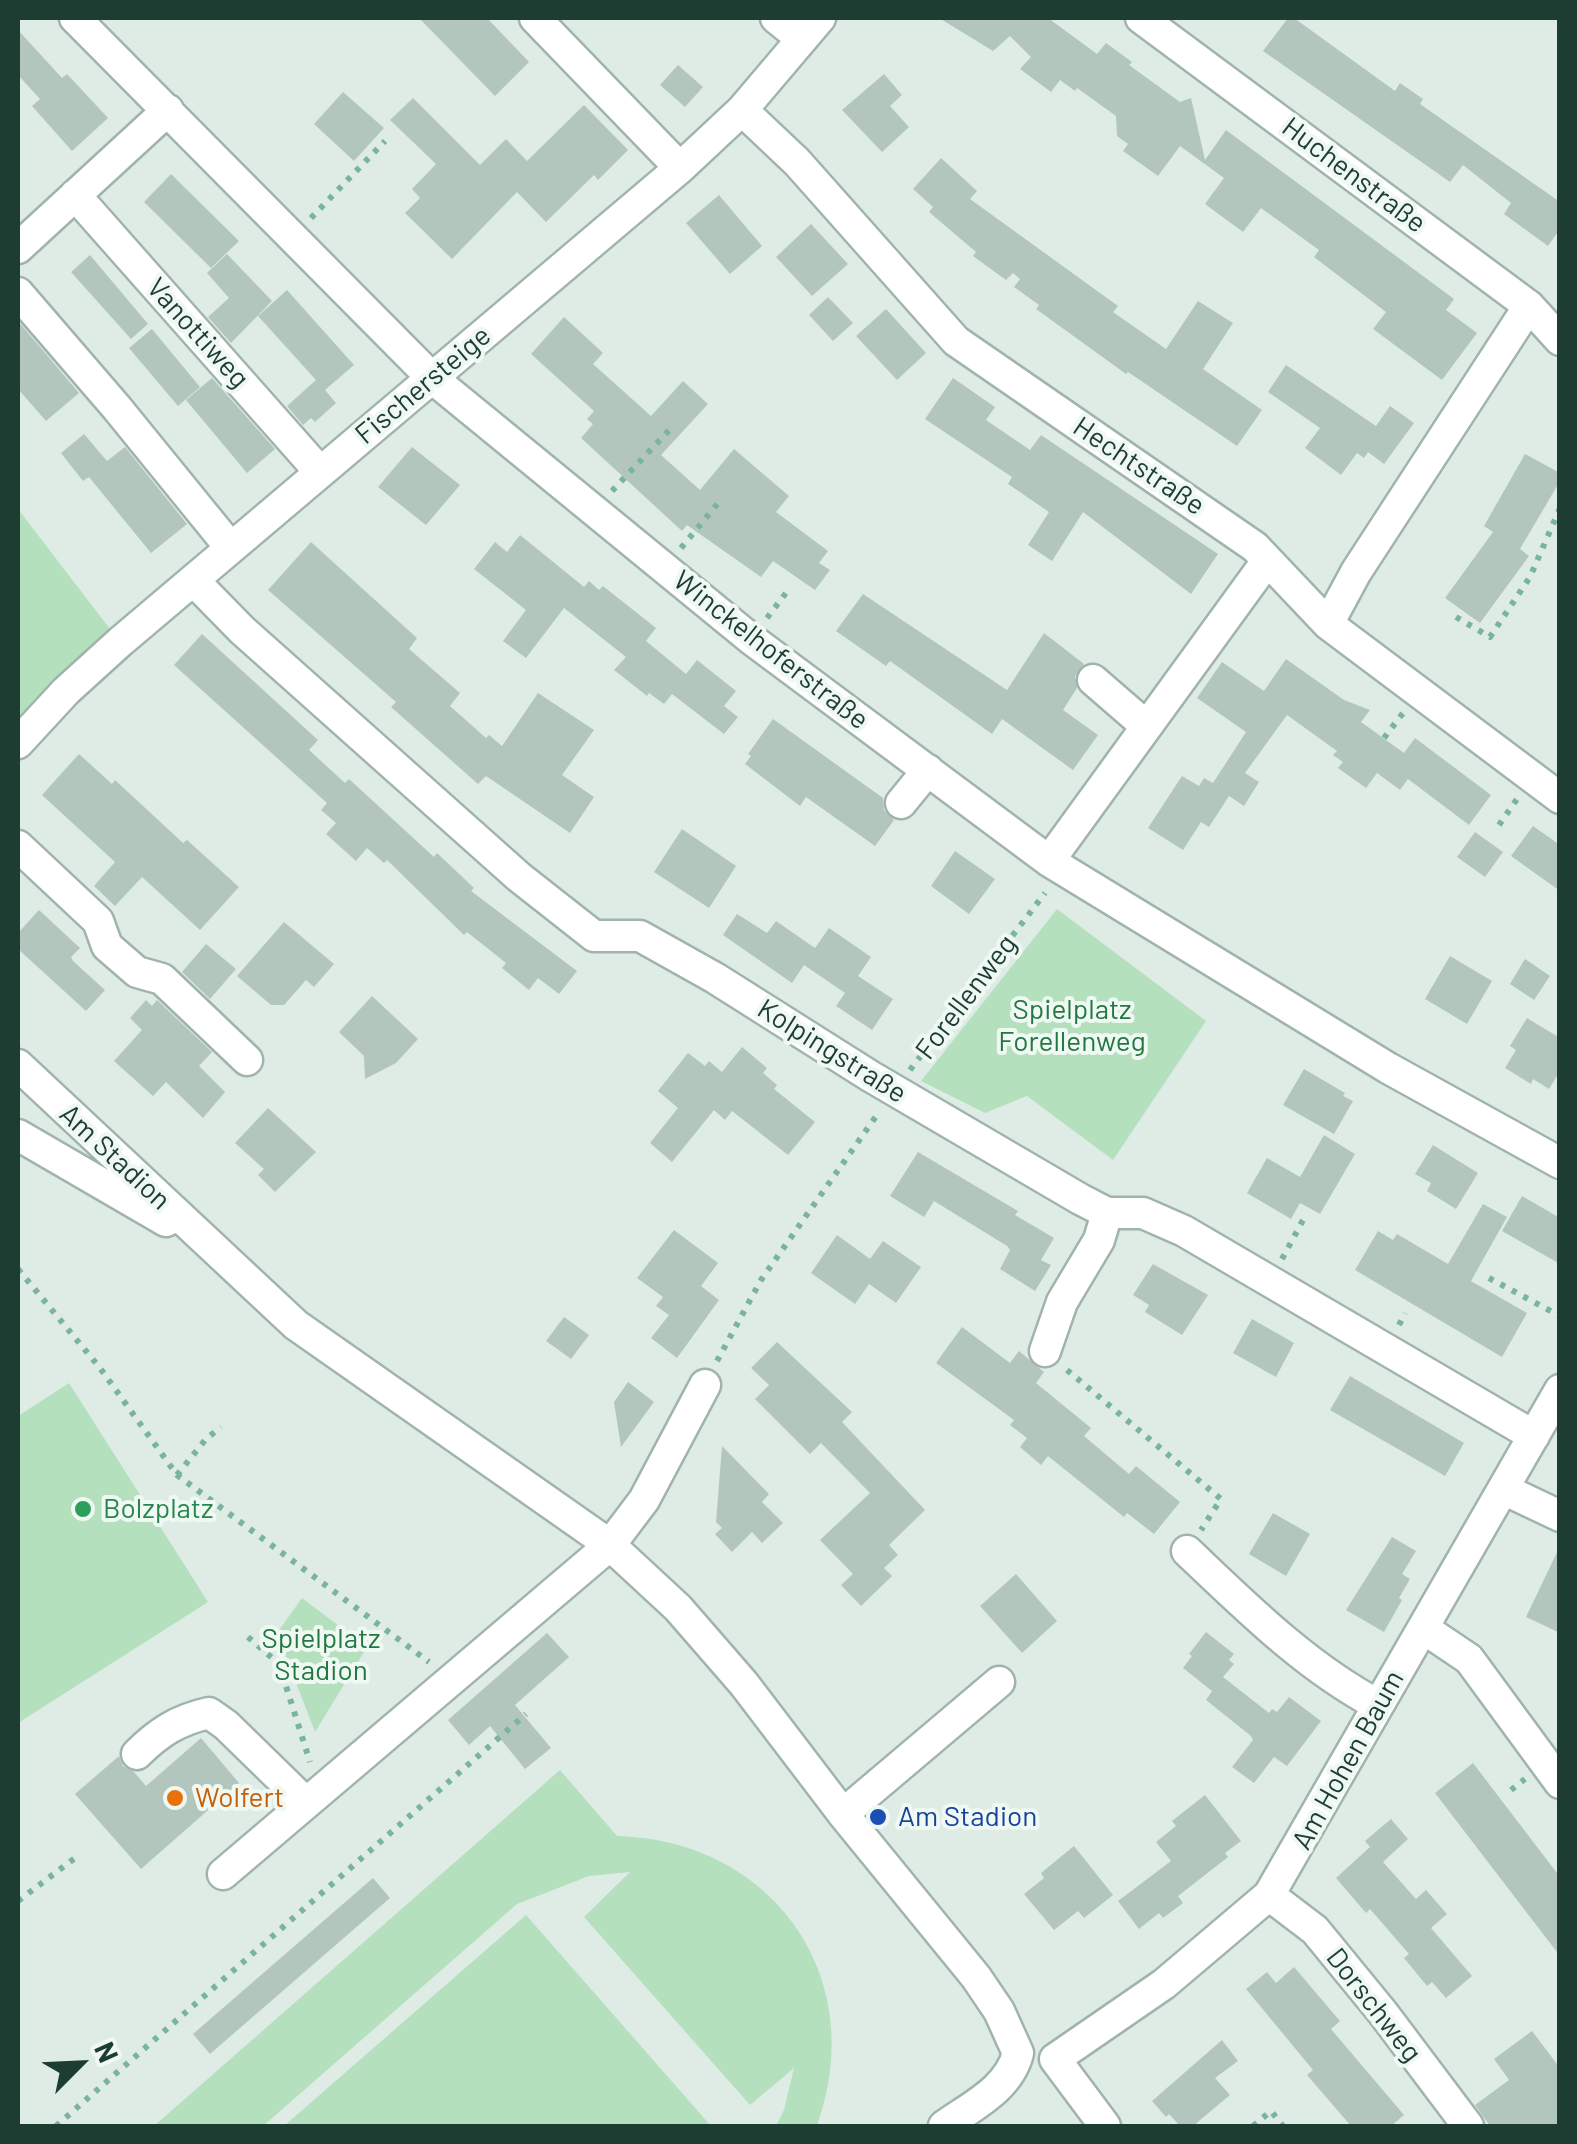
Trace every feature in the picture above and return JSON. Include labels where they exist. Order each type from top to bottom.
[{"type":"street","name":"Winckelhoferstraße","points":[[75,18],[432,378],[751,639],[1049,861],[1388,1068],[1560,1162]]},
{"type":"street","points":[[535,18],[680,168]]},
{"type":"street","points":[[776,18],[811,28]]},
{"type":"street","name":"Huchenstraße","points":[[1141,18],[1529,306],[1560,340]]},
{"type":"street","name":"Fischersteige","points":[[18,742],[93,666],[680,168],[742,110],[811,28]]},
{"type":"street","points":[[18,248],[168,110]]},
{"type":"street","name":"Hechtstraße","points":[[742,110],[797,162],[956,340],[1256,546],[1328,624],[1560,798]]},
{"type":"street","name":"Vanottiweg","points":[[75,195],[320,472]]},
{"type":"street","points":[[18,293],[230,548]]},
{"type":"street","points":[[1328,624],[1356,572],[1529,306]]},
{"type":"street","points":[[1049,861],[1267,560]]},
{"type":"street","name":"Kolpingstraße","points":[[194,581],[242,630],[493,854],[594,936],[640,936],[1108,1214],[1143,1213],[1184,1231],[1534,1436]]},
{"type":"street","points":[[1093,680],[1145,725]]},
{"type":"street","points":[[901,803],[928,770]]},
{"type":"street","points":[[18,846],[98,921],[106,946],[137,972],[162,979],[247,1060]]},
{"type":"street","name":"Am Stadion","points":[[18,1065],[296,1325],[610,1545],[678,1608],[744,1684],[842,1814],[976,1977],[999,2011],[1018,2053]]},
{"type":"street","name":"Am Stadion","points":[[18,1134],[212,1248]]},
{"type":"street","points":[[1044,1350],[1062,1302],[1099,1240],[1108,1214]]},
{"type":"street","points":[[223,1874],[610,1545],[644,1500],[705,1384]]},
{"type":"street","name":"Am Hohen Baum","points":[[1054,2059],[1164,1984],[1269,1895],[1560,1390]]},
{"type":"street","points":[[1504,1489],[1560,1516]]},
{"type":"street","points":[[1187,1552],[1344,1687],[1378,1705]]},
{"type":"street","points":[[1423,1628],[1469,1659],[1560,1783]]},
{"type":"street","points":[[842,1814],[999,1682]]},
{"type":"street","points":[[139,1740],[208,1713],[313,1798]]},
{"type":"street","name":"Dorschweg","points":[[1269,1895],[1315,1930],[1468,2126]]},
{"type":"street","points":[[944,2126],[1004,2082],[1014,2071],[1018,2053],[1054,2059],[1106,2126]]},
{"type":"path","points":[[293,237],[385,141]]},
{"type":"path","points":[[594,510],[674,425]]},
{"type":"path","points":[[665,568],[719,502]]},
{"type":"path","points":[[1456,617],[1490,638],[1530,577],[1560,508]]},
{"type":"path","name":"Forellenweg","points":[[705,1384],[761,1280],[894,1090],[1048,888],[1049,861]]},
{"type":"path","points":[[1268,1282],[1304,1220]]},
{"type":"path","points":[[18,1269],[100,1368],[177,1474],[452,1680]]},
{"type":"path","points":[[1489,1278],[1560,1316]]},
{"type":"path","points":[[1044,1350],[1221,1499]]},
{"type":"path","points":[[177,1474],[221,1427]]},
{"type":"path","points":[[248,1636],[278,1664],[313,1798]]},
{"type":"path","points":[[56,2126],[526,1714]]},
{"type":"path","points":[[18,1901],[74,1858]]},
{"type":"path","points":[[1253,2126],[1271,2112],[1283,2126]]},
{"type":"green space","points":[[18,509],[120,642],[18,734]]},
{"type":"green space","name":"Spielplatz Forellenweg","points":[[1057,909],[1206,1021],[1113,1160],[1027,1096],[985,1113],[921,1081]]},
{"type":"green space","name":"Bolzplatz","points":[[69,1383],[208,1602],[18,1723],[18,1416]]},
{"type":"green space","name":"Spielplatz Stadion","points":[[302,1598],[367,1647],[315,1732],[277,1633]]},
{"type":"green space","points":[[560,1770],[617,1836],[673,1844],[722,1862],[763,1890],[796,1927],[819,1970],[830,2019],[830,2071],[817,2126],[776,2126],[794,2068],[750,2105],[584,1917],[630,1872],[589,1876],[517,1904],[263,2126],[154,2126]]},
{"type":"green space","points":[[526,1915],[711,2126],[284,2126]]},
{"type":"building","points":[[419,18],[487,18],[529,62],[495,96]]},
{"type":"building","points":[[939,18],[1048,18],[1097,54],[1106,43],[1180,102],[1191,98],[1205,160],[1226,130],[1454,299],[1446,310],[1477,333],[1442,380],[1373,329],[1386,312],[1314,257],[1319,250],[1261,208],[1243,232],[1205,204],[1224,178],[1180,146],[1158,176],[1123,151],[1128,144],[1117,136],[1116,116],[1077,88],[1075,91],[1060,80],[1051,92],[1020,69],[1031,57],[1010,36],[993,51]]},
{"type":"building","points":[[1288,18],[1294,18],[1395,91],[1400,83],[1423,99],[1420,104],[1560,202],[1560,229],[1548,246],[1504,214],[1511,203],[1463,165],[1450,182],[1263,51]]},
{"type":"building","points":[[18,30],[62,78],[67,74],[108,118],[72,151],[32,106],[40,99],[18,75]]},
{"type":"building","points":[[678,65],[703,87],[685,107],[660,85]]},
{"type":"building","points":[[884,74],[902,95],[890,106],[909,127],[882,152],[842,110]]},
{"type":"building","points":[[343,92],[384,128],[354,161],[314,124]]},
{"type":"building","points":[[413,98],[480,165],[506,139],[527,161],[584,105],[628,150],[598,180],[594,175],[546,222],[517,192],[452,259],[405,213],[420,198],[412,189],[436,164],[390,120]]},
{"type":"building","points":[[941,158],[977,191],[970,199],[1118,306],[1113,312],[1166,349],[1198,301],[1233,323],[1203,369],[1262,410],[1237,446],[1126,374],[1036,309],[1039,305],[1014,287],[1020,279],[1013,273],[1006,280],[973,256],[976,252],[929,212],[933,207],[913,189]]},
{"type":"building","points":[[171,174],[239,241],[211,268],[144,202]]},
{"type":"building","points":[[719,195],[762,246],[730,274],[686,223]]},
{"type":"building","points":[[811,224],[848,264],[812,296],[776,257]]},
{"type":"building","points":[[227,254],[272,301],[231,343],[208,317],[229,298],[207,273]]},
{"type":"building","points":[[90,255],[148,324],[131,339],[71,272]]},
{"type":"building","points":[[287,290],[354,365],[325,390],[336,403],[315,422],[311,418],[303,425],[287,406],[316,380],[258,316]]},
{"type":"building","points":[[828,297],[853,323],[833,341],[809,315]]},
{"type":"building","points":[[886,309],[926,353],[897,380],[856,336]]},
{"type":"building","points":[[564,317],[603,353],[593,364],[651,416],[683,381],[708,404],[661,455],[700,490],[734,449],[789,496],[776,512],[828,551],[819,563],[830,570],[815,590],[773,561],[761,577],[687,525],[682,531],[581,438],[593,424],[587,419],[594,411],[531,354]]},
{"type":"building","points":[[18,321],[79,393],[46,421],[18,389]]},
{"type":"building","points":[[152,329],[200,387],[178,406],[129,348]]},
{"type":"building","points":[[1286,365],[1376,426],[1390,406],[1414,423],[1384,464],[1368,452],[1364,458],[1357,453],[1341,475],[1305,448],[1320,428],[1268,392]]},
{"type":"building","points":[[212,378],[275,449],[247,473],[186,400]]},
{"type":"building","points":[[953,378],[995,407],[986,420],[1030,450],[1041,435],[1218,554],[1191,594],[1083,512],[1052,561],[1028,545],[1049,512],[1008,484],[1012,477],[925,419]]},
{"type":"building","points":[[84,434],[107,461],[125,447],[187,524],[151,553],[89,477],[83,481],[61,453]]},
{"type":"building","points":[[412,447],[460,485],[426,525],[378,487]]},
{"type":"building","points":[[1525,454],[1560,473],[1560,481],[1520,549],[1529,556],[1480,623],[1445,598],[1493,532],[1484,526]]},
{"type":"building","points":[[520,535],[584,587],[589,581],[599,590],[603,586],[656,628],[646,641],[686,674],[697,660],[736,691],[724,706],[738,717],[724,734],[672,694],[664,704],[649,693],[647,696],[614,670],[626,657],[564,608],[526,658],[503,641],[526,610],[474,569],[495,542],[507,552]]},
{"type":"building","points":[[311,542],[417,638],[409,649],[460,693],[450,706],[486,738],[489,735],[502,746],[538,693],[594,730],[562,775],[594,797],[570,833],[486,776],[478,784],[391,707],[396,702],[268,590]]},
{"type":"building","points":[[863,594],[1007,690],[1044,633],[1084,664],[1075,676],[1077,688],[1063,710],[1098,735],[1073,770],[1002,719],[992,734],[890,661],[886,666],[836,631]]},
{"type":"building","points":[[202,634],[318,740],[309,750],[345,783],[349,779],[434,857],[437,853],[474,888],[471,891],[577,971],[559,994],[538,978],[529,990],[502,968],[506,963],[467,932],[464,935],[387,860],[384,863],[367,848],[356,861],[326,834],[336,823],[321,810],[327,803],[174,665]]},
{"type":"building","points":[[1286,659],[1344,700],[1370,710],[1361,722],[1404,753],[1415,738],[1491,795],[1469,825],[1408,779],[1400,790],[1377,773],[1366,788],[1338,768],[1343,762],[1333,755],[1337,751],[1287,715],[1245,773],[1259,782],[1244,806],[1229,796],[1209,827],[1201,822],[1183,850],[1148,828],[1182,776],[1199,786],[1204,778],[1213,783],[1246,732],[1197,698],[1222,662],[1264,691]]},
{"type":"building","points":[[773,719],[883,798],[884,810],[894,820],[875,846],[806,797],[800,806],[745,764]]},
{"type":"building","points":[[79,754],[112,784],[115,780],[183,843],[187,840],[239,887],[200,930],[142,877],[115,906],[94,886],[115,862],[42,795]]},
{"type":"building","points":[[1533,826],[1560,845],[1560,891],[1511,856]]},
{"type":"building","points":[[682,829],[736,866],[709,908],[654,872]]},
{"type":"building","points":[[1475,832],[1503,852],[1485,877],[1457,857]]},
{"type":"building","points":[[955,851],[995,879],[969,914],[931,886]]},
{"type":"building","points":[[39,910],[80,948],[71,957],[73,961],[105,990],[86,1011],[18,949],[18,933]]},
{"type":"building","points":[[737,914],[767,933],[776,921],[815,948],[829,928],[871,957],[858,976],[893,999],[872,1030],[836,1006],[845,993],[804,965],[792,983],[723,935]]},
{"type":"building","points":[[284,922],[334,964],[314,987],[306,980],[284,1005],[271,1005],[237,976]]},
{"type":"building","points":[[206,944],[236,969],[210,999],[182,972]]},
{"type":"building","points":[[1450,956],[1492,981],[1467,1024],[1425,999]]},
{"type":"building","points":[[1525,959],[1550,976],[1534,1000],[1510,984]]},
{"type":"building","points":[[372,996],[418,1039],[396,1063],[365,1079],[364,1056],[339,1032]]},
{"type":"building","points":[[146,1000],[152,1006],[157,1000],[212,1052],[199,1066],[225,1092],[203,1118],[166,1082],[153,1096],[114,1061],[142,1030],[130,1018]]},
{"type":"building","points":[[1527,1018],[1560,1038],[1560,1071],[1549,1089],[1533,1079],[1531,1084],[1505,1068],[1516,1050],[1510,1046]]},
{"type":"building","points":[[742,1047],[767,1068],[763,1073],[777,1085],[774,1089],[815,1122],[788,1155],[732,1111],[725,1120],[714,1110],[672,1162],[650,1143],[678,1108],[658,1091],[688,1053],[705,1066],[709,1061],[722,1072]]},
{"type":"building","points":[[1304,1069],[1353,1101],[1334,1134],[1283,1105]]},
{"type":"building","points":[[268,1108],[316,1152],[275,1192],[258,1175],[264,1169],[235,1143]]},
{"type":"building","points":[[1324,1135],[1355,1154],[1320,1214],[1300,1203],[1291,1219],[1247,1193],[1267,1158],[1300,1177]]},
{"type":"building","points":[[1433,1145],[1478,1173],[1456,1209],[1427,1191],[1431,1183],[1415,1174]]},
{"type":"building","points":[[918,1152],[1018,1211],[1015,1215],[1054,1238],[1041,1260],[1051,1265],[1035,1291],[1000,1269],[1010,1250],[1007,1246],[934,1201],[924,1217],[890,1196]]},
{"type":"building","points":[[1522,1196],[1560,1218],[1560,1264],[1502,1231]]},
{"type":"building","points":[[1483,1204],[1507,1217],[1471,1281],[1527,1313],[1502,1357],[1355,1270],[1378,1231],[1393,1240],[1397,1234],[1448,1264]]},
{"type":"building","points":[[674,1230],[718,1263],[701,1286],[719,1300],[677,1358],[651,1338],[669,1315],[656,1306],[663,1297],[637,1278]]},
{"type":"building","points":[[837,1235],[870,1259],[883,1241],[921,1267],[896,1303],[869,1284],[855,1304],[811,1273]]},
{"type":"building","points":[[1153,1264],[1208,1295],[1182,1335],[1145,1312],[1149,1305],[1133,1295]]},
{"type":"building","points":[[564,1317],[589,1335],[571,1359],[546,1341]]},
{"type":"building","points":[[1252,1319],[1294,1343],[1276,1377],[1233,1353]]},
{"type":"building","points":[[962,1327],[1010,1363],[1019,1351],[1044,1372],[1036,1383],[1091,1428],[1084,1436],[1129,1474],[1136,1466],[1180,1502],[1154,1534],[1127,1513],[1124,1517],[1048,1456],[1041,1465],[1020,1447],[1027,1438],[1010,1425],[1014,1420],[936,1363]]},
{"type":"building","points":[[777,1342],[852,1412],[842,1422],[925,1510],[889,1545],[898,1555],[884,1568],[892,1576],[861,1606],[841,1585],[853,1574],[820,1540],[870,1493],[821,1443],[810,1454],[755,1399],[769,1385],[751,1368]]},
{"type":"building","points":[[1350,1376],[1464,1443],[1445,1476],[1330,1410]]},
{"type":"building","points":[[628,1382],[654,1402],[621,1447],[614,1402]]},
{"type":"building","points":[[722,1446],[769,1494],[762,1502],[783,1523],[762,1543],[752,1532],[732,1552],[715,1534],[722,1528],[716,1522]]},
{"type":"building","points":[[1273,1513],[1310,1534],[1286,1576],[1249,1554]]},
{"type":"building","points":[[1392,1537],[1416,1551],[1402,1574],[1410,1579],[1399,1598],[1402,1600],[1384,1632],[1346,1610]]},
{"type":"building","points":[[1560,1546],[1560,1633],[1526,1617]]},
{"type":"building","points":[[1016,1574],[1057,1621],[1022,1653],[980,1606]]},
{"type":"building","points":[[1206,1632],[1234,1654],[1229,1660],[1234,1664],[1223,1677],[1269,1713],[1272,1709],[1277,1712],[1289,1697],[1321,1721],[1287,1766],[1274,1757],[1254,1783],[1232,1767],[1253,1740],[1251,1736],[1206,1700],[1212,1691],[1183,1668]]},
{"type":"building","points":[[547,1633],[569,1657],[515,1705],[551,1748],[525,1769],[490,1726],[469,1745],[448,1720]]},
{"type":"building","points":[[201,1738],[239,1783],[141,1869],[75,1794],[119,1756],[123,1766],[146,1786]]},
{"type":"building","points":[[1473,1763],[1560,1877],[1560,1956],[1435,1793]]},
{"type":"building","points":[[1205,1795],[1241,1841],[1225,1853],[1228,1857],[1178,1896],[1183,1903],[1163,1918],[1159,1913],[1139,1929],[1118,1901],[1171,1861],[1156,1842],[1176,1826],[1172,1821]]},
{"type":"building","points":[[1391,1819],[1408,1839],[1383,1862],[1416,1899],[1426,1890],[1447,1914],[1431,1928],[1472,1976],[1446,1998],[1432,1982],[1427,1986],[1404,1958],[1409,1954],[1370,1909],[1366,1913],[1336,1878],[1370,1847],[1365,1841]]},
{"type":"building","points":[[1074,1846],[1113,1895],[1084,1918],[1078,1911],[1054,1930],[1024,1894],[1044,1878],[1041,1873]]},
{"type":"building","points":[[373,1878],[390,1898],[210,2054],[193,2034]]},
{"type":"building","points":[[1294,1967],[1340,2021],[1331,2029],[1404,2115],[1391,2126],[1351,2126],[1307,2075],[1313,2070],[1246,1989],[1267,1972],[1276,1983]]},
{"type":"building","points":[[1532,2031],[1560,2068],[1560,2126],[1490,2126],[1475,2105],[1509,2080],[1494,2059]]},
{"type":"building","points":[[1222,2040],[1238,2061],[1215,2078],[1230,2095],[1193,2126],[1180,2126],[1152,2101]]},
{"type":"place","name":"Bolzplatz","points":[[83,1509]]},
{"type":"place","name":"Wolfert","points":[[175,1798]]},
{"type":"place","name":"Am Stadion","points":[[878,1817]]}]
